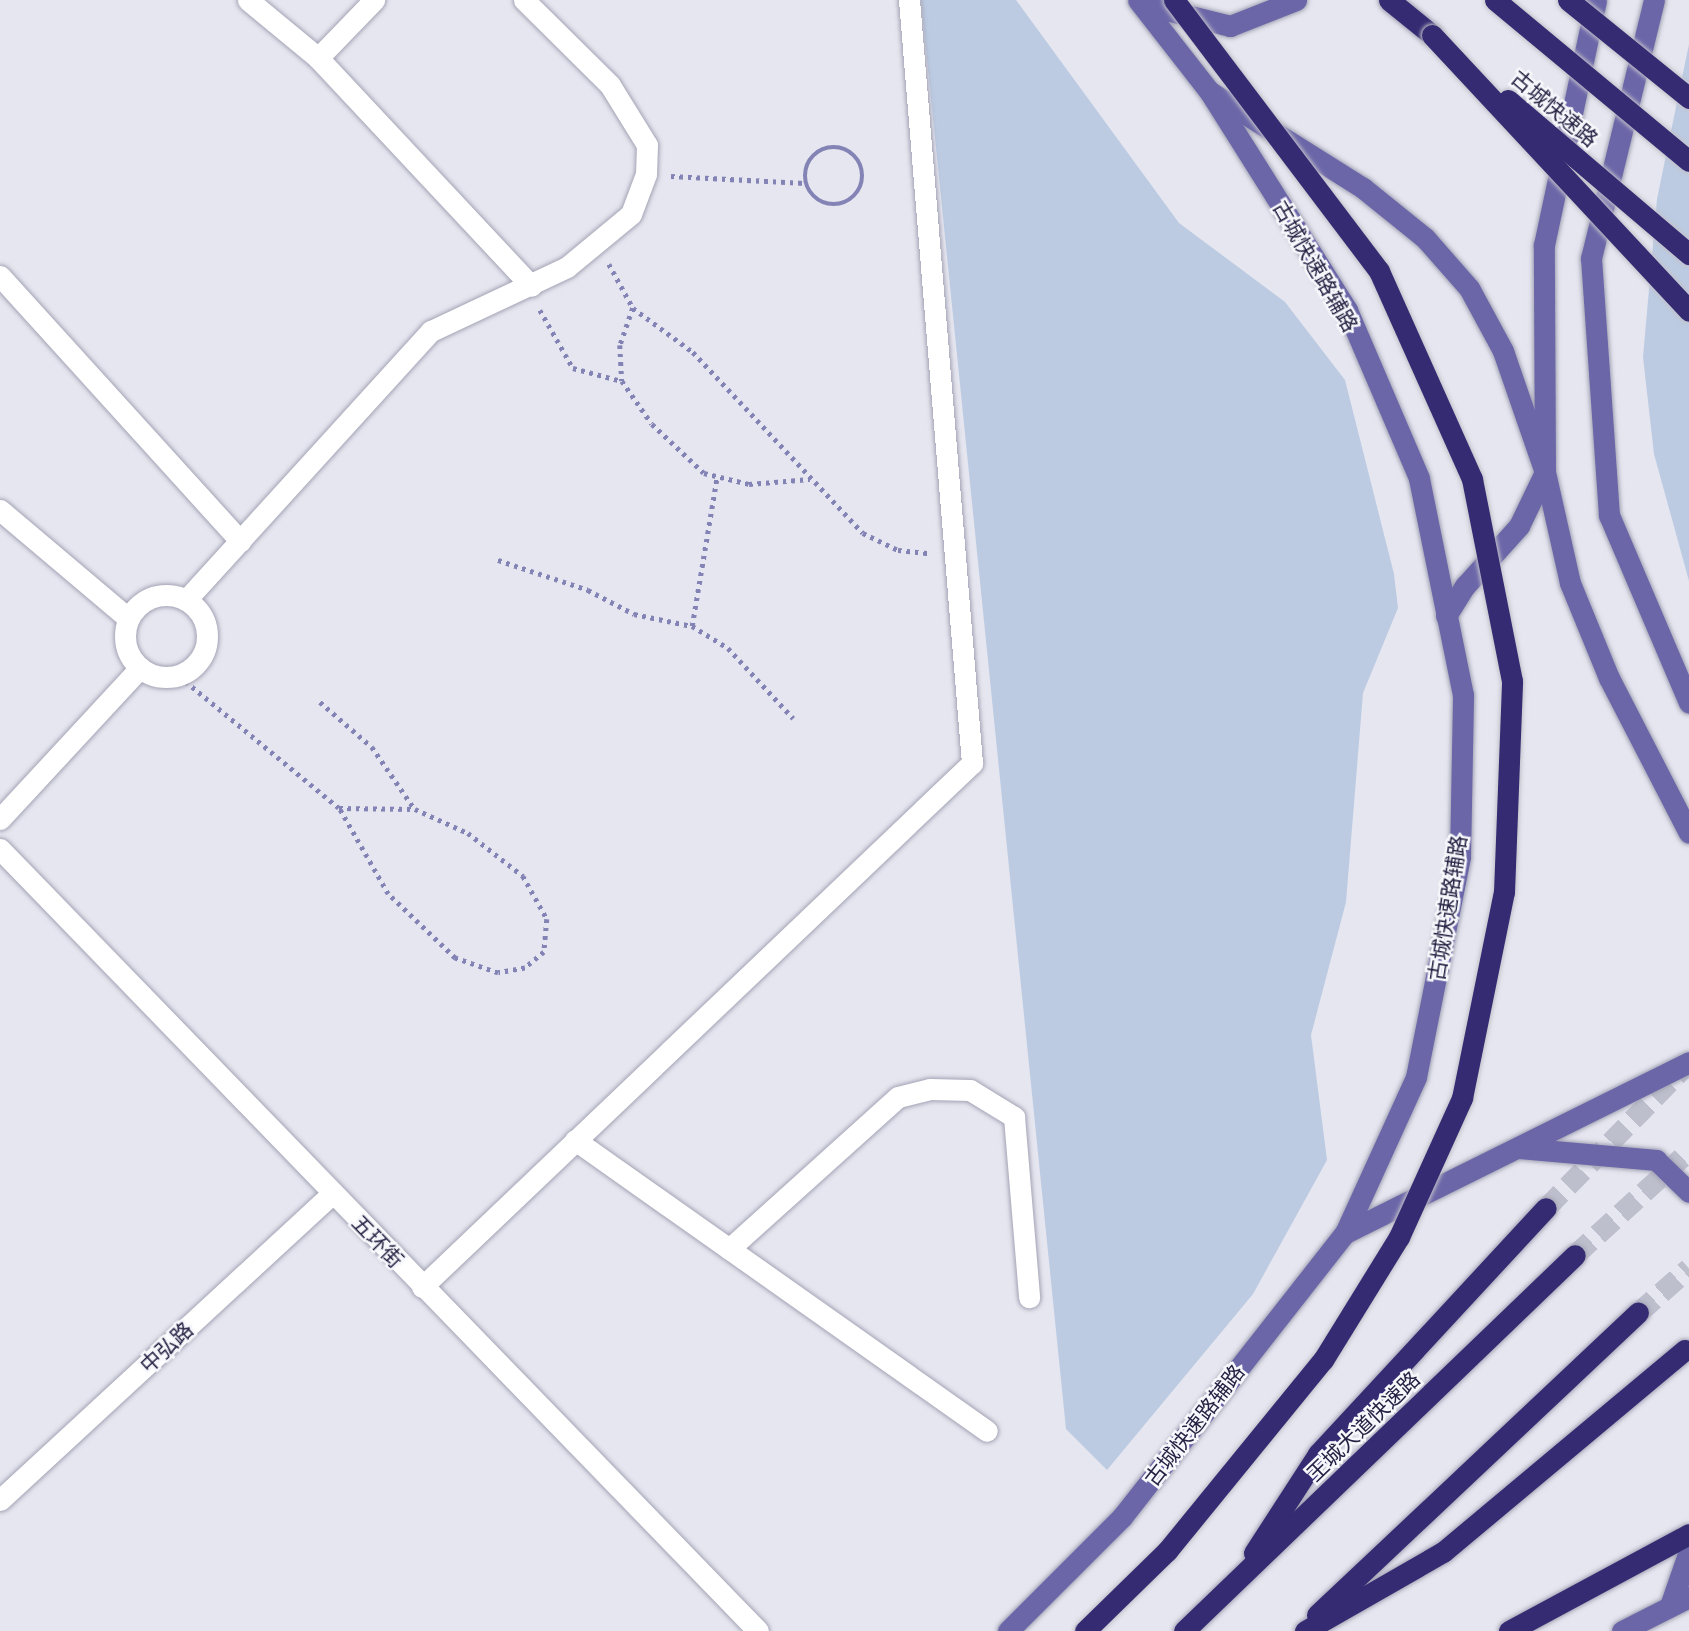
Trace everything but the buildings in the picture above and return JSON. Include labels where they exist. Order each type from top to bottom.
[{"type":"highway","points":[[1085,1631],[1167,1551],[1322,1360],[1399,1237],[1462,1098],[1504,892],[1512,681],[1472,478],[1379,271],[1174,0]]},
{"type":"highway","name":"古城快速路","points":[[1389,0],[1689,254]]},
{"type":"highway","points":[[1495,0],[1689,161]]},
{"type":"highway","points":[[1568,0],[1689,98]]},
{"type":"highway","points":[[1432,36],[1689,311]]},
{"type":"highway","points":[[1235,1584],[1318,1454],[1546,1208]]},
{"type":"highway","name":"王城大道快速路","points":[[1184,1631],[1575,1255]]},
{"type":"highway","points":[[1300,1631],[1638,1313]]},
{"type":"highway","points":[[1305,1631],[1443,1552],[1685,1350]]},
{"type":"highway","points":[[1509,1631],[1689,1534]]},
{"type":"main road","points":[[1140,2],[1230,26],[1296,0]]},
{"type":"main road","points":[[1446,616],[1465,586],[1519,526],[1545,472],[1544,245],[1596,0]]},
{"type":"main road","points":[[1654,0],[1591,258],[1609,515],[1689,703]]},
{"type":"main road","name":"古城快速路辅路","points":[[1008,1631],[1122,1517],[1345,1234],[1416,1077],[1460,856],[1463,695],[1419,478],[1347,310],[1209,91],[1140,2]]},
{"type":"main road","points":[[1209,91],[1306,148],[1425,238],[1469,288],[1503,351],[1545,472],[1570,583],[1609,678],[1689,833]]},
{"type":"main road","points":[[1345,1234],[1689,1062]]},
{"type":"main road","points":[[1517,1148],[1656,1160],[1689,1192]]},
{"type":"main road","points":[[1622,1631],[1679,1601],[1689,1550]]},
{"type":"street","points":[[248,0],[318,58],[531,286]]},
{"type":"street","points":[[318,58],[374,0]]},
{"type":"street","points":[[186,600],[431,331],[481,305],[531,286],[599,245],[631,214],[646,174],[648,145],[610,85],[524,0]]},
{"type":"street","points":[[422,1287],[972,763],[909,0]]},
{"type":"street","points":[[0,276],[240,541]]},
{"type":"street","points":[[0,510],[128,618]]},
{"type":"street","points":[[160,595],[186,600],[205,620],[206,647],[191,670],[179,676],[165,678],[140,668],[125,645],[128,618],[147,599],[160,595]]},
{"type":"street","points":[[0,819],[140,668]]},
{"type":"street","name":"五环街","points":[[0,849],[758,1631]]},
{"type":"street","points":[[729,1249],[898,1097],[930,1089],[970,1090],[1014,1117],[1029,1297]]},
{"type":"street","points":[[575,1140],[987,1430]]},
{"type":"street","name":"中弘路","points":[[0,1500],[332,1194]]},
{"type":"path","points":[[646,174],[805,183],[823,204],[841,205],[861,188],[862,169],[850,153],[832,147],[813,155],[805,183]]},
{"type":"path","points":[[599,245],[633,308],[693,352],[863,533],[898,550],[922,554],[954,549]]},
{"type":"path","points":[[531,286],[545,324],[573,369],[622,381]]},
{"type":"path","points":[[633,308],[620,345],[622,381],[652,424],[704,473],[748,485],[810,479]]},
{"type":"path","points":[[692,626],[717,477]]},
{"type":"path","points":[[498,560],[588,590],[634,614],[692,626],[728,648],[793,718]]},
{"type":"path","points":[[179,676],[339,808],[388,894],[455,958],[498,973],[525,968],[544,952],[547,919],[523,876],[468,833],[415,809],[339,808]]},
{"type":"path","points":[[320,702],[372,747],[415,809]]},
{"type":"shaded area","points":[[921,0],[1016,0],[1179,223],[1285,302],[1345,380],[1394,574],[1398,608],[1363,693],[1346,902],[1311,1035],[1327,1160],[1253,1294],[1107,1470],[1066,1429]]},
{"type":"shaded area","points":[[1689,44],[1689,581],[1654,454],[1643,357],[1657,199]]},
{"type":"tunnel","points":[[1546,1208],[1685,1066]]},
{"type":"tunnel","points":[[1575,1255],[1689,1151]]},
{"type":"tunnel","points":[[1638,1313],[1689,1268]]}]
